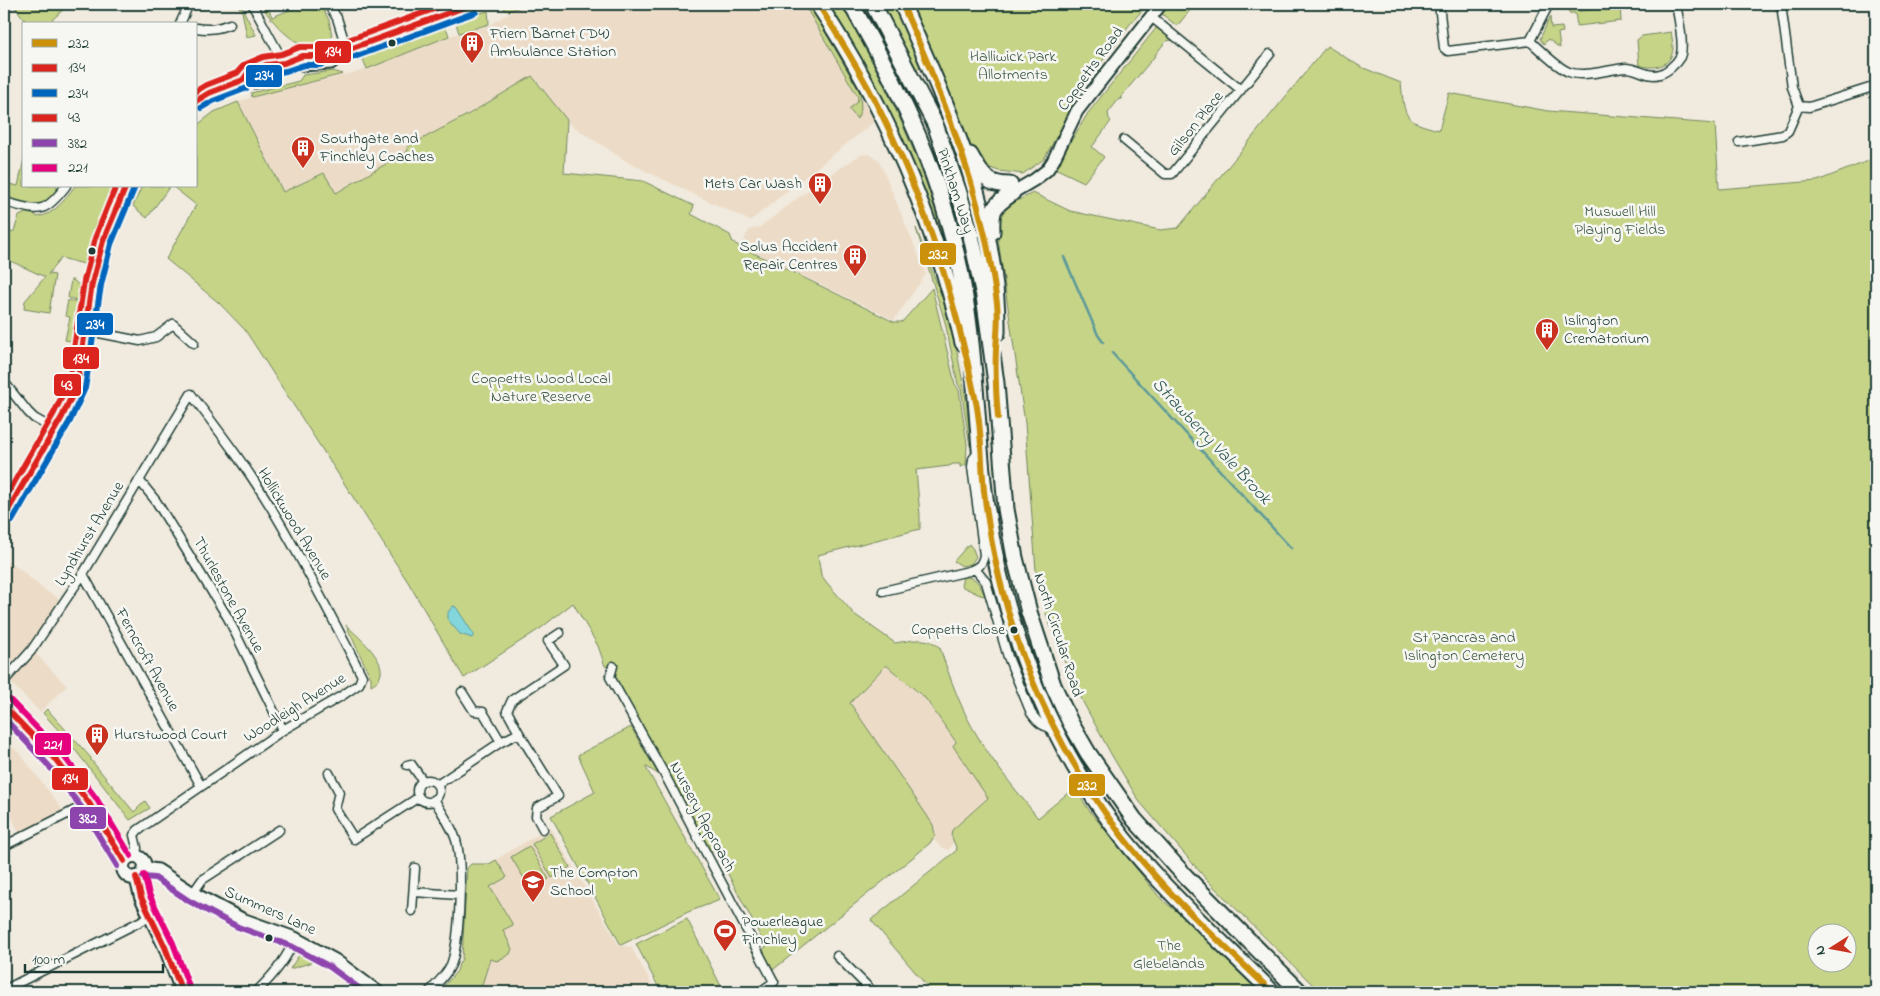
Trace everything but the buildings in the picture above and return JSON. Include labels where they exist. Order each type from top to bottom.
[{"type":"highway","points":[[818,4],[842,42],[882,116],[930,229],[956,314],[977,405],[980,449],[992,539],[1002,587],[1026,663],[1054,728],[1086,786],[1142,861],[1191,913],[1272,992]]},
{"type":"highway","name":"Pinkham Way","points":[[851,4],[899,92],[924,152],[948,223],[966,305],[977,405]]},
{"type":"highway","name":"Pinkham Way","points":[[873,4],[935,124],[959,193],[978,267],[996,383]]},
{"type":"highway","points":[[902,4],[937,82],[957,135],[980,209],[994,276]]},
{"type":"highway","points":[[957,135],[983,176],[992,183],[1011,189],[994,206],[992,213],[997,306],[996,383]]},
{"type":"highway","name":"North Circular Road","points":[[996,383],[1006,508],[1015,558],[1029,612],[1053,685],[1070,722],[1114,792],[1139,825],[1186,877],[1300,992]]},
{"type":"main road","points":[[198,100],[214,91],[242,80],[248,73],[266,65],[284,63],[302,56],[318,56],[329,52],[346,50],[470,4]]},
{"type":"main road","name":"Coppetts Road","points":[[1011,189],[1034,180],[1047,170],[1077,111],[1161,4]]},
{"type":"main road","points":[[4,517],[55,430],[77,385],[92,284],[103,242],[125,188]]},
{"type":"main road","points":[[4,706],[56,760],[130,858],[142,859],[140,873],[142,898],[165,948],[182,992]]},
{"type":"main road","points":[[130,858],[124,871],[129,876],[140,873]]},
{"type":"main road","name":"Summers Lane","points":[[140,873],[158,870],[192,893],[242,919],[295,938],[335,960],[378,992]]},
{"type":"street","points":[[181,22],[189,4]]},
{"type":"street","points":[[252,4],[284,63]]},
{"type":"street","points":[[328,4],[337,18],[346,50]]},
{"type":"street","points":[[1439,4],[1444,48],[1448,51],[1530,41],[1567,72],[1576,74],[1627,68],[1636,69],[1650,76],[1668,70],[1680,57],[1682,48],[1676,4]]},
{"type":"street","points":[[1530,41],[1549,4]]},
{"type":"street","points":[[1739,142],[1783,135],[1788,131],[1799,106],[1792,87],[1782,4]]},
{"type":"street","name":"Gilson Place","points":[[1150,16],[1241,90]]},
{"type":"street","points":[[198,28],[218,29],[230,24]]},
{"type":"street","name":"Gilson Place","points":[[1124,140],[1165,174],[1172,174],[1270,54]]},
{"type":"street","points":[[1799,106],[1809,107],[1876,86]]},
{"type":"street","points":[[4,202],[41,209],[50,205],[64,188]]},
{"type":"street","points":[[84,330],[140,341],[156,337],[173,324],[194,343]]},
{"type":"street","points":[[4,382],[34,418],[55,430]]},
{"type":"street","name":"Lyndhurst Avenue","points":[[4,681],[31,651],[83,574],[190,394]]},
{"type":"street","name":"Hollickwood Avenue","points":[[190,394],[215,426],[271,507],[330,612],[362,676]]},
{"type":"street","points":[[883,591],[975,568],[982,563],[984,555],[972,467],[973,459],[980,449]]},
{"type":"street","name":"Thurlestone Avenue","points":[[139,480],[156,500],[228,618],[283,730]]},
{"type":"street","points":[[975,568],[986,582],[1008,657],[1031,713],[1044,728],[1054,728]]},
{"type":"street","name":"Ferncroft Avenue","points":[[83,574],[201,786]]},
{"type":"street","points":[[544,829],[536,816],[537,808],[558,796],[507,711],[512,700],[564,666],[548,641],[560,633]]},
{"type":"street","name":"Nursery Approach","points":[[613,666],[610,677],[774,982],[760,992]]},
{"type":"street","name":"Woodleigh Avenue","points":[[130,858],[137,848],[134,835],[138,830],[283,730],[359,684],[362,676]]},
{"type":"street","points":[[462,692],[474,711],[483,712],[501,742]]},
{"type":"street","points":[[437,785],[501,742],[519,733]]},
{"type":"street","points":[[407,765],[411,764],[423,781]]},
{"type":"street","points":[[329,774],[339,792],[335,809],[354,839],[419,797]]},
{"type":"street","points":[[430,780],[437,785],[438,791],[434,800],[426,801],[419,797],[417,790],[423,781],[430,780]]},
{"type":"street","points":[[429,992],[452,964],[457,938],[459,895],[460,855],[456,838],[434,800]]},
{"type":"street","points":[[4,846],[89,803]]},
{"type":"street","points":[[192,893],[202,880],[279,830]]},
{"type":"street","points":[[412,911],[415,868]]},
{"type":"street","points":[[414,892],[459,895]]},
{"type":"street","points":[[4,990],[151,916]]},
{"type":"street","points":[[256,992],[272,976],[290,951],[295,938]]},
{"type":"street","points":[[837,956],[872,992]]},
{"type":"shaded area","points":[[523,4],[805,4],[875,121],[750,221],[629,163],[571,125],[532,76],[469,114],[407,147],[409,151],[335,193],[323,173],[283,192],[238,102],[361,71],[449,36],[490,25]]},
{"type":"shaded area","points":[[869,154],[879,160],[926,274],[894,320],[741,246],[749,230],[760,227],[814,186],[860,155]]},
{"type":"shaded area","points":[[4,559],[21,570],[43,589],[64,602],[35,653],[67,686],[40,712],[4,676]]},
{"type":"shaded area","points":[[886,665],[925,698],[956,743],[953,746],[988,798],[952,830],[951,835],[954,841],[948,850],[941,847],[933,839],[935,831],[933,825],[850,703]]},
{"type":"shaded area","points":[[4,739],[22,756],[64,812],[21,837],[4,800]]},
{"type":"shaded area","name":"The Compton School","points":[[550,827],[619,945],[631,947],[656,992],[460,992],[472,874]]},
{"type":"green space","points":[[4,4],[69,4],[50,22],[26,22],[14,6],[4,12]]},
{"type":"green space","points":[[237,4],[240,4],[256,35],[247,37],[242,11]]},
{"type":"green space","points":[[260,4],[269,4],[267,5],[272,17],[295,8],[294,4],[320,4],[329,20],[332,36],[330,40],[307,45],[293,40],[280,29]]},
{"type":"green space","points":[[527,4],[509,11],[505,10],[502,5]]},
{"type":"green space","points":[[804,4],[809,4],[860,92],[861,109],[857,119],[849,109],[857,102],[858,97]]},
{"type":"green space","points":[[826,4],[841,4],[885,86],[910,142],[932,200],[941,230],[937,232]]},
{"type":"green space","points":[[882,4],[896,4],[923,66],[916,69]]},
{"type":"green space","name":"Halliwick Park Allotments","points":[[909,4],[1148,4],[1130,24],[1086,83],[1044,159],[1023,174],[999,171],[984,166],[974,153]]},
{"type":"green space","points":[[1166,4],[1199,4],[1193,10],[1191,9],[1177,26],[1163,15],[1162,12]]},
{"type":"green space","points":[[1612,4],[1620,4],[1621,21],[1577,26],[1575,13],[1569,13],[1568,8],[1578,7],[1579,11],[1612,8]]},
{"type":"green space","points":[[488,11],[489,24],[459,33],[455,20]]},
{"type":"green space","points":[[1550,17],[1551,28],[1562,27],[1563,32],[1558,33],[1560,48],[1548,39],[1544,44],[1540,39]]},
{"type":"green space","points":[[439,23],[447,30],[449,36],[367,69],[361,55]]},
{"type":"green space","points":[[1157,27],[1173,40],[1166,41],[1156,56],[1120,98],[1122,99],[1119,99],[1108,113],[1111,121],[1092,147],[1104,157],[1084,182],[1055,168],[1088,113]]},
{"type":"green space","points":[[1671,32],[1673,48],[1669,59],[1661,66],[1656,67],[1639,65],[1637,40],[1642,36]]},
{"type":"green space","name":"St Pancras and Islington Cemetery","points":[[1327,46],[1361,67],[1401,83],[1405,111],[1408,116],[1418,124],[1439,130],[1449,93],[1548,111],[1715,124],[1719,189],[1817,181],[1876,158],[1876,992],[1320,992],[1207,880],[1139,801],[1083,702],[1048,620],[1037,584],[1025,423],[994,212],[1033,193],[1070,211],[1160,230],[1178,228]]},
{"type":"green space","points":[[333,71],[343,74],[252,97],[251,93],[299,81],[303,75]]},
{"type":"green space","name":"Coppetts Wood Local Nature Reserve","points":[[532,76],[567,120],[564,173],[643,181],[694,206],[691,214],[730,235],[733,243],[894,322],[902,322],[932,288],[955,384],[959,390],[967,444],[966,465],[960,467],[960,464],[953,464],[916,470],[920,529],[818,555],[821,575],[854,614],[895,643],[924,640],[930,641],[940,648],[956,694],[972,727],[999,768],[1038,818],[1074,788],[1089,810],[1161,899],[1181,915],[1259,992],[932,992],[871,920],[957,850],[951,835],[952,830],[988,798],[953,746],[956,742],[925,698],[886,665],[850,703],[926,814],[933,825],[935,835],[930,843],[917,854],[774,969],[770,968],[761,951],[766,947],[716,851],[705,852],[614,676],[616,669],[605,666],[598,646],[573,603],[541,628],[464,678],[408,582],[245,330],[219,303],[166,259],[196,205],[175,188],[198,188],[198,124],[214,112],[238,102],[283,192],[324,173],[336,193],[408,151],[407,147],[469,114]]},
{"type":"green space","points":[[22,168],[22,188],[60,188],[47,202],[33,206],[13,200],[6,190],[6,183],[18,186]]},
{"type":"green space","points":[[73,188],[115,188],[84,264],[61,258],[48,274],[55,275],[49,313],[24,309],[25,301],[45,277],[4,258],[4,239],[6,239],[7,234],[14,231],[19,216],[26,213],[36,215],[37,217],[44,215],[54,210]]},
{"type":"green space","points":[[141,188],[169,188],[147,218],[133,206]]},
{"type":"green space","points":[[916,228],[951,321],[966,399],[971,447],[961,389],[958,384],[945,322]]},
{"type":"green space","points":[[71,280],[80,286],[77,300],[68,298]]},
{"type":"green space","points":[[68,300],[77,302],[71,341],[65,340],[70,317],[65,316]]},
{"type":"green space","points":[[969,544],[976,557],[971,564],[962,566],[954,561]]},
{"type":"green space","points":[[963,577],[975,580],[980,585],[985,596],[961,586]]},
{"type":"green space","points":[[346,625],[374,654],[379,663],[381,671],[379,679],[371,685],[371,678]]},
{"type":"green space","points":[[47,709],[91,758],[134,812],[145,801],[150,808],[130,820],[69,742],[43,713]]},
{"type":"green space","points":[[631,727],[658,774],[645,766],[720,900],[688,912],[621,945],[551,816],[595,792],[578,755]]},
{"type":"green space","points":[[550,833],[570,867],[552,878],[532,844]]},
{"type":"green space","points":[[529,846],[549,879],[531,890],[511,857]]},
{"type":"green space","points":[[496,860],[507,877],[490,887],[513,925],[503,930],[512,949],[510,954],[497,961],[490,959],[481,988],[493,992],[439,992],[457,971],[462,959],[467,868],[471,864],[489,864]]},
{"type":"green space","points":[[687,919],[724,992],[661,992],[636,944]]},
{"type":"green space","points":[[303,949],[322,959],[290,969]]},
{"type":"water","points":[[453,606],[456,607],[474,635],[472,638],[460,634],[448,620],[448,612]]},
{"type":"waterway","name":"Strawberry Vale Brook","points":[[1064,257],[1098,335],[1103,342]]},
{"type":"waterway","name":"Strawberry Vale Brook","points":[[1112,353],[1291,548]]},
{"type":"transit line","name":"43","points":[[198,90],[237,73],[244,65],[263,57],[282,54],[300,47],[316,47],[327,43],[345,41],[448,4]]},
{"type":"transit line","name":"134","points":[[198,100],[209,93],[243,80],[248,73],[266,65],[284,63],[302,56],[318,56],[329,52],[347,50],[473,4]]},
{"type":"transit line","name":"232","points":[[818,4],[859,72],[890,131],[935,245],[958,323],[976,402],[987,514],[1000,582],[1020,648],[1039,696],[1064,746],[1092,794],[1124,839],[1173,895],[1272,992]]},
{"type":"transit line","name":"232","points":[[902,4],[948,113],[983,225],[998,309],[996,349],[998,417]]},
{"type":"transit line","name":"234","points":[[201,108],[213,101],[247,88],[254,80],[268,74],[304,65],[320,65],[331,61],[349,59],[476,12]]},
{"type":"transit line","name":"43","points":[[4,500],[54,413],[69,382],[84,281],[95,238],[115,188]]},
{"type":"transit line","name":"134","points":[[4,517],[62,417],[77,385],[92,283],[103,241],[125,188]]},
{"type":"transit line","name":"234","points":[[12,521],[70,421],[85,388],[101,285],[111,244],[134,189]]},
{"type":"transit line","name":"221","points":[[10,700],[63,755],[96,798],[131,856]]},
{"type":"transit line","name":"134","points":[[4,706],[56,760],[89,803],[124,861]]},
{"type":"transit line","name":"382","points":[[4,718],[49,766],[82,808],[117,866]]},
{"type":"transit line","name":"221","points":[[144,875],[149,894],[173,943],[190,989]]},
{"type":"transit line","name":"134","points":[[136,877],[141,897],[165,947],[182,992]]},
{"type":"transit line","name":"382","points":[[143,877],[155,878],[189,901],[238,927],[291,946],[330,967],[364,992]]},
{"type":"place","name":"Friern Barnet (D4) Ambulance Station","points":[[472,64]]},
{"type":"place","name":"Southgate and Finchley Coaches","points":[[303,169]]},
{"type":"place","name":"Mets Car Wash","points":[[820,205]]},
{"type":"place","name":"Solus Accident Repair Centres","points":[[855,277]]},
{"type":"place","name":"Islington Crematorium","points":[[1547,351]]},
{"type":"place","name":"Coppetts Close","points":[[1014,630]]},
{"type":"place","name":"Hurstwood Court","points":[[97,756]]},
{"type":"place","name":"The Compton School","points":[[533,903]]},
{"type":"place","name":"Powerleague Finchley","points":[[725,952]]},
{"type":"park label","name":"Muswell Hill Playing Fields","points":[[1620,221]]},
{"type":"park label","name":"The Glebelands","points":[[1169,955]]}]
